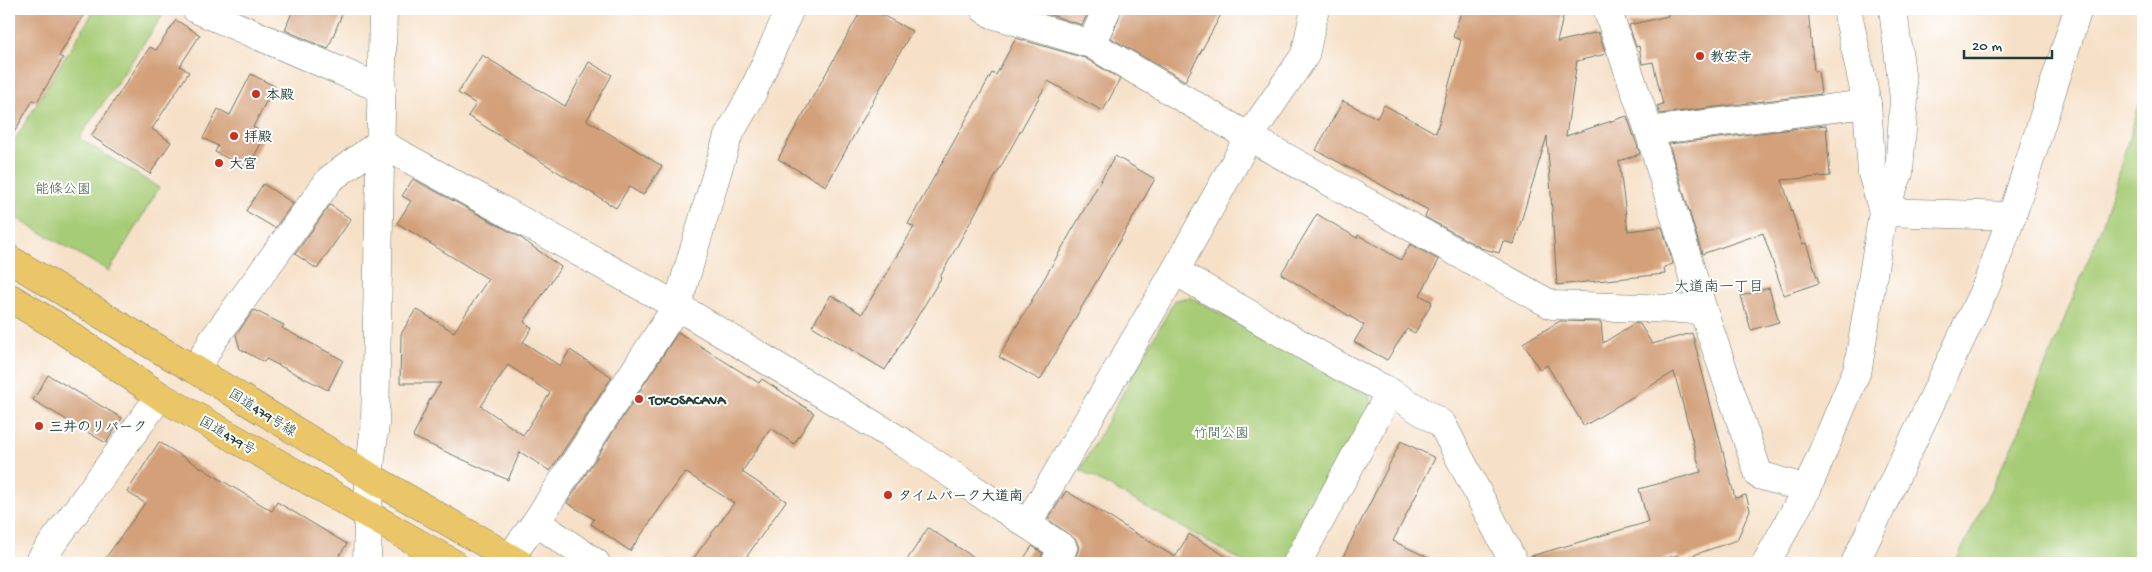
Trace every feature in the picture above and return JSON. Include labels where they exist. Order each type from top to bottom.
[{"type":"highway","name":"国道479号線","points":[[9,259],[369,476],[514,560]]},
{"type":"highway","name":"国道479号","points":[[9,297],[55,325],[160,396],[453,563]]},
{"type":"street","points":[[196,9],[382,88]]},
{"type":"street","points":[[367,563],[369,476],[375,424],[383,9]]},
{"type":"street","points":[[514,560],[536,522],[677,306],[728,136],[751,96],[790,9]]},
{"type":"street","points":[[984,9],[992,14],[1091,44],[1249,137],[1552,305],[1703,310]]},
{"type":"street","points":[[1091,44],[1107,9]]},
{"type":"street","points":[[1028,523],[1175,271],[1249,137],[1305,55],[1315,9]]},
{"type":"street","points":[[1607,9],[1650,131],[1703,310],[1759,475],[1807,489]]},
{"type":"street","points":[[1847,9],[1867,104],[1872,173],[1883,212]]},
{"type":"street","points":[[1766,563],[1807,489],[1858,368],[1883,212],[1899,173],[1904,99],[1893,9]]},
{"type":"street","points":[[1854,563],[1987,284],[2012,216],[2078,9]]},
{"type":"street","points":[[1650,131],[1867,104]]},
{"type":"street","points":[[380,143],[677,306],[907,445],[1028,523],[1063,548],[1055,563]]},
{"type":"street","points":[[196,370],[213,340],[330,179],[380,143]]},
{"type":"street","points":[[1883,212],[2012,216]]},
{"type":"street","points":[[1175,271],[1339,366],[1390,392],[1442,424],[1514,563]]},
{"type":"street","points":[[1297,563],[1390,392]]},
{"type":"street","points":[[38,563],[160,396]]},
{"type":"street","points":[[536,522],[596,563]]},
{"type":"green space","name":"能條公園","points":[[95,9],[159,9],[166,11],[79,138],[159,188],[109,271],[9,214],[9,149]]},
{"type":"green space","points":[[2143,92],[2143,563],[1955,563],[2016,438],[2102,226]]},
{"type":"green space","name":"竹間公園","points":[[1190,297],[1369,396],[1373,410],[1288,563],[1246,563],[1080,470],[1175,300]]},
{"type":"building","points":[[9,9],[87,9],[59,56],[63,58],[37,102],[33,100],[9,141]]},
{"type":"building","points":[[293,9],[344,9],[328,49],[285,30]]},
{"type":"building","points":[[862,9],[871,9],[912,31],[826,186],[778,159]]},
{"type":"building","points":[[1032,9],[1090,9],[1082,25]]},
{"type":"building","points":[[1122,9],[1224,9],[1185,81],[1111,38]]},
{"type":"building","points":[[1462,9],[1565,9],[1557,42],[1598,32],[1606,54],[1577,61],[1566,136],[1627,116],[1640,154],[1619,161],[1628,231],[1662,227],[1673,264],[1664,267],[1665,274],[1557,285],[1547,136],[1514,244],[1503,241],[1499,253],[1481,248],[1425,217],[1428,210],[1316,150],[1343,101],[1377,118],[1384,105],[1436,133],[1461,40],[1453,37]]},
{"type":"building","name":"教安寺","points":[[1667,9],[1808,9],[1814,71],[1818,71],[1821,94],[1660,114],[1657,106],[1663,104],[1653,62],[1642,64],[1639,46],[1636,47],[1629,25],[1668,16]]},
{"type":"building","points":[[176,20],[200,35],[180,66],[189,72],[152,129],[171,142],[150,174],[91,136],[150,47],[156,50]]},
{"type":"building","points":[[1016,38],[1085,58],[1120,79],[1103,111],[1048,81],[941,278],[885,370],[812,326],[831,295],[862,314],[914,227],[908,224],[992,73],[996,75]]},
{"type":"building","points":[[482,55],[565,106],[589,62],[612,75],[587,120],[662,166],[643,195],[629,187],[616,208],[468,116],[476,104],[458,93]]},
{"type":"building","points":[[251,74],[274,86],[253,127],[266,134],[248,168],[215,152],[218,146],[203,138],[218,109],[230,115]]},
{"type":"building","points":[[1826,125],[1830,176],[1782,180],[1802,244],[1806,243],[1819,283],[1784,295],[1763,233],[1702,254],[1669,144]]},
{"type":"building","points":[[1115,156],[1155,179],[1040,380],[999,357]]},
{"type":"building","points":[[413,179],[518,236],[561,267],[524,322],[532,328],[523,342],[560,366],[570,350],[612,377],[550,471],[520,452],[508,480],[413,437],[430,399],[441,383],[400,383],[401,334],[416,309],[454,332],[488,279],[397,223],[411,201],[402,196]],"holes":[[[508,365],[550,393],[523,435],[481,406]]]},
{"type":"building","points":[[263,184],[293,203],[275,228],[246,211]]},
{"type":"building","points":[[330,205],[351,219],[317,269],[295,254]]},
{"type":"building","points":[[1317,214],[1357,238],[1358,235],[1401,260],[1410,244],[1439,260],[1420,295],[1432,302],[1415,333],[1407,329],[1387,360],[1354,342],[1364,325],[1281,274]]},
{"type":"building","points":[[1769,288],[1779,322],[1751,330],[1741,296]]},
{"type":"building","points":[[254,310],[284,325],[282,328],[343,360],[328,390],[266,359],[264,362],[240,349],[236,335]]},
{"type":"building","points":[[1560,321],[1601,322],[1603,343],[1635,323],[1640,324],[1652,344],[1692,333],[1735,498],[1746,495],[1750,510],[1737,540],[1679,560],[1677,555],[1651,563],[1530,563],[1528,557],[1648,522],[1639,489],[1701,472],[1674,372],[1584,426],[1547,365],[1540,370],[1523,343]]},
{"type":"building","points":[[678,332],[759,383],[762,379],[814,413],[794,444],[771,428],[742,472],[786,501],[742,563],[690,563],[734,503],[685,472],[630,551],[591,524],[594,519],[567,503]]},
{"type":"building","points":[[48,375],[122,418],[106,443],[33,400]]},
{"type":"building","points":[[1401,441],[1435,458],[1393,541],[1440,563],[1340,563]]},
{"type":"building","points":[[159,442],[272,511],[277,502],[347,544],[334,563],[102,563],[145,503],[127,492]]},
{"type":"building","points":[[1066,491],[1175,557],[1189,534],[1237,563],[1073,563],[1079,548],[1076,540],[1048,519]]},
{"type":"building","points":[[928,528],[983,563],[905,563]]},
{"type":"building","points":[[1032,546],[1043,553],[1039,563],[1021,563]]},
{"type":"place","name":"教安寺","points":[[1700,56]]},
{"type":"place","name":"本殿","points":[[256,94]]},
{"type":"place","name":"拝殿","points":[[234,136]]},
{"type":"place","name":"大宮","points":[[219,163]]},
{"type":"place","name":"TOKOSACAVA","points":[[639,399]]},
{"type":"place","name":"三井のリパーク","points":[[39,426]]},
{"type":"place","name":"タイムパーク大道南","points":[[888,495]]},
{"type":"district","name":"大道南一丁目","points":[[1719,286]]}]
